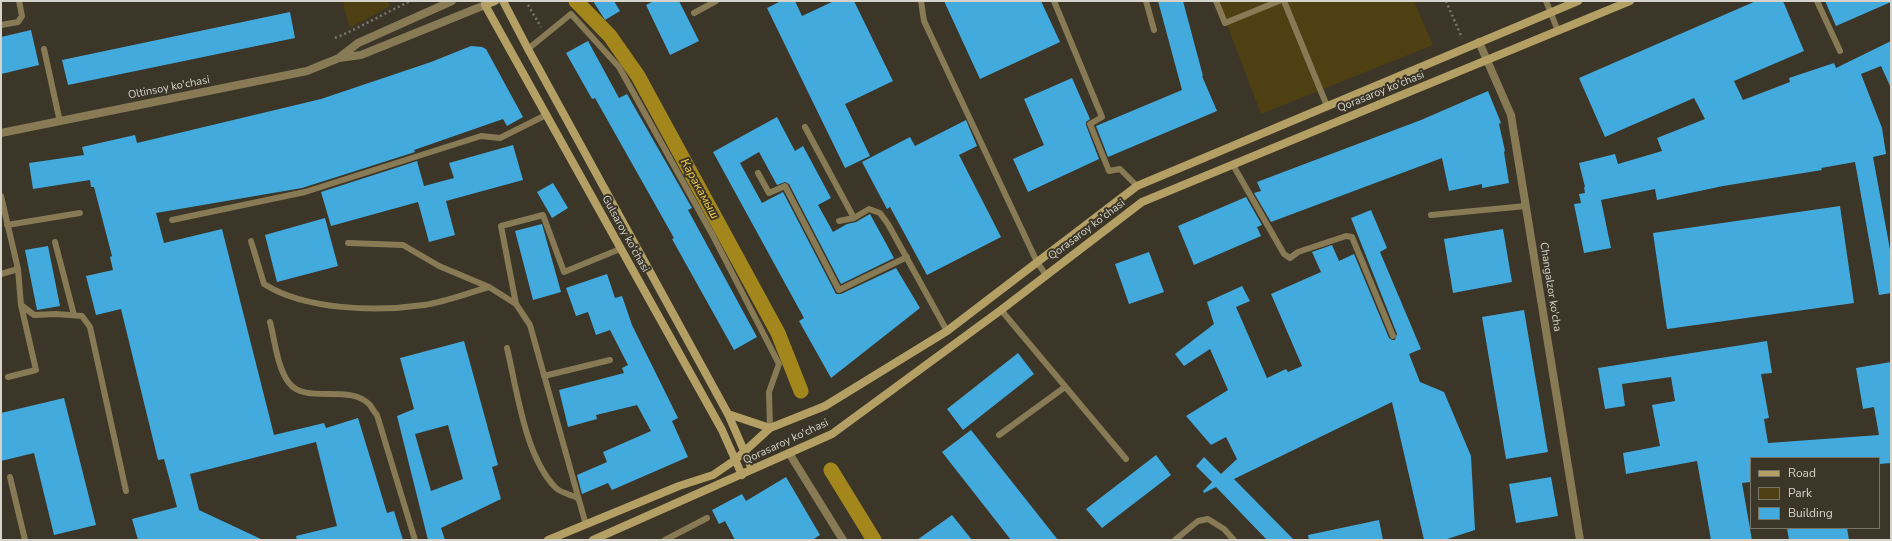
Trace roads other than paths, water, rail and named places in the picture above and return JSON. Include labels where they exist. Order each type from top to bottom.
[{"type":"main road","points":[[486,3],[495,1]]},
{"type":"main road","name":"Gulsaroy ko'chasi","points":[[503,1],[528,50],[728,414],[752,469]]},
{"type":"main road","name":"Qorasaroy ko'chasi","points":[[548,540],[713,475],[735,460],[770,428],[825,406],[947,331],[1137,186],[1578,1]]},
{"type":"main road","name":"Qorasaroy ko'chasi","points":[[593,540],[832,434],[1001,310],[1142,202],[1630,1]]},
{"type":"main road","name":"Gulsaroy ko'chasi","points":[[486,3],[546,115],[722,430],[742,475]]},
{"type":"main road","points":[[728,414],[770,428]]},
{"type":"street","name":"Oltinsoy ko'chasi","points":[[1,134],[307,71],[339,58],[358,43],[452,1]]},
{"type":"street","name":"Oltinsoy ko'chasi","points":[[339,58],[361,56],[486,3]]},
{"type":"street","name":"Changalzor ko'cha","points":[[1479,42],[1511,115],[1580,540]]},
{"type":"street","points":[[789,453],[843,540]]},
{"type":"lane","points":[[1,25],[18,22],[22,16],[19,1]]},
{"type":"lane","points":[[694,13],[716,1]]},
{"type":"lane","points":[[922,1],[924,21],[1038,262],[1046,275]]},
{"type":"lane","points":[[1054,1],[1102,117],[1090,124],[1109,170],[1120,169],[1137,186]]},
{"type":"lane","points":[[1146,1],[1154,30]]},
{"type":"lane","points":[[1216,1],[1225,23],[1279,1]]},
{"type":"lane","points":[[1284,1],[1327,106]]},
{"type":"lane","points":[[1546,1],[1558,31]]},
{"type":"lane","points":[[1817,1],[1840,51]]},
{"type":"lane","points":[[528,50],[571,14],[619,67],[712,234],[779,364],[769,392],[770,428]]},
{"type":"lane","points":[[44,49],[60,122]]},
{"type":"lane","points":[[172,220],[305,192],[481,136],[500,138],[546,115]]},
{"type":"lane","points":[[805,127],[854,218]]},
{"type":"lane","points":[[1233,165],[1284,254],[1290,258],[1298,252],[1346,236],[1352,237],[1393,336]]},
{"type":"lane","points":[[758,173],[769,192],[785,186],[839,290],[907,257]]},
{"type":"lane","points":[[1,196],[18,269],[22,305],[36,370],[8,377]]},
{"type":"lane","points":[[1431,215],[1526,206]]},
{"type":"lane","points":[[839,221],[854,218],[870,209],[880,213],[907,257],[947,331]]},
{"type":"lane","points":[[7,225],[80,213]]},
{"type":"lane","points":[[586,524],[530,325],[516,304],[501,226],[543,215],[564,272],[620,248]]},
{"type":"lane","points":[[251,241],[264,284],[277,292],[324,306],[384,308],[425,305],[488,287]]},
{"type":"lane","points":[[55,242],[74,315]]},
{"type":"lane","points":[[348,243],[403,245],[439,266],[488,287],[516,304]]},
{"type":"lane","points":[[1,274],[18,269]]},
{"type":"lane","points":[[22,305],[34,315],[56,314],[82,316],[90,327],[126,491]]},
{"type":"lane","points":[[1001,310],[1126,460]]},
{"type":"lane","points":[[270,322],[282,367],[290,384],[304,393],[348,395],[361,398],[370,405],[377,415],[415,540]]},
{"type":"lane","points":[[507,348],[532,450],[542,470],[557,489],[578,498]]},
{"type":"lane","points":[[544,376],[610,360]]},
{"type":"lane","points":[[999,435],[1065,387]]},
{"type":"lane","points":[[10,477],[25,540]]},
{"type":"lane","points":[[665,540],[707,518]]},
{"type":"lane","points":[[1175,540],[1198,521],[1208,519],[1224,529],[1234,540]]},
{"type":"waterway","name":"Каракамыш","points":[[576,1],[610,36],[638,76],[778,333],[801,391]]},
{"type":"waterway","name":"Каракамыш","points":[[831,470],[874,540]]}]
